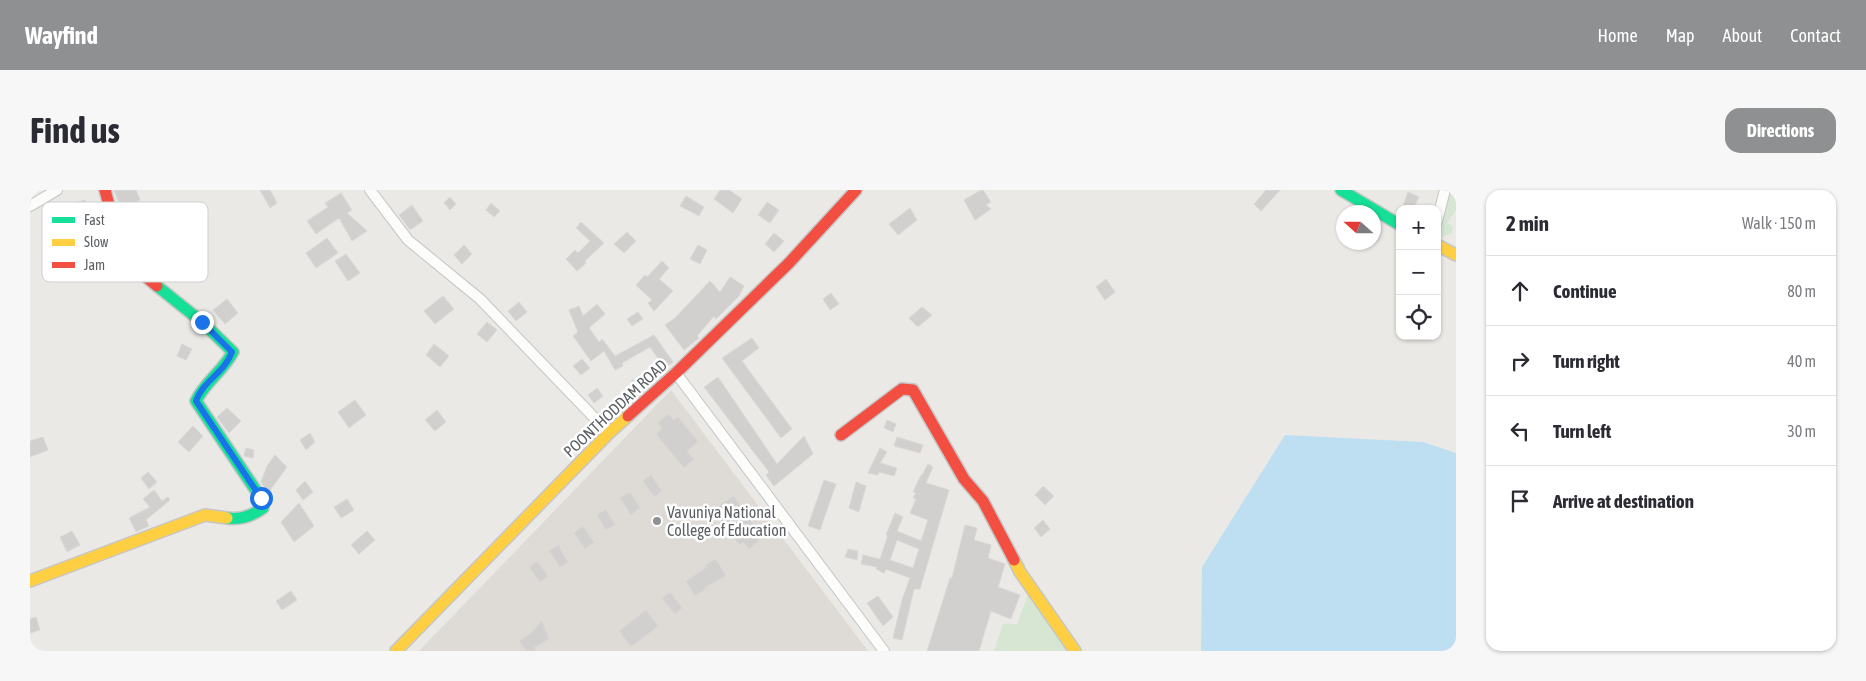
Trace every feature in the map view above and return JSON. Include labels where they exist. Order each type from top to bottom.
[{"type":"street","points":[[30,206],[57,190]]},
{"type":"street","points":[[370,190],[408,240],[480,299],[609,433]]},
{"type":"street","name":"POONTHODDAM ROAD","points":[[396,651],[609,433],[676,373],[789,263],[856,190]]},
{"type":"street","points":[[1342,190],[1396,223]]},
{"type":"street","points":[[1441,207],[1446,190]]},
{"type":"street","points":[[1441,246],[1456,254]]},
{"type":"street","points":[[30,581],[205,515],[236,518],[252,515],[263,508],[261,498],[196,401],[199,392],[229,362],[232,352],[202,322],[153,282]]},
{"type":"street","points":[[676,373],[884,651]]},
{"type":"street","points":[[841,436],[902,389],[913,390],[964,479],[982,501],[1020,572],[1075,651]]},
{"type":"shaded area","name":"Vavuniya National College of Education","points":[[671,390],[868,651],[419,651]]},
{"type":"green space","points":[[1449,190],[1456,190],[1456,210],[1447,223],[1453,227],[1452,233],[1441,237],[1441,219]]},
{"type":"green space","points":[[1028,595],[1069,651],[994,651],[1003,624],[1017,624]]},
{"type":"water","points":[[1285,435],[1423,442],[1456,453],[1456,649],[1452,651],[1201,651],[1202,567]]},
{"type":"building","points":[[114,190],[136,190],[140,200],[135,202],[119,202]]},
{"type":"building","points":[[260,190],[270,190],[277,203],[270,208]]},
{"type":"building","points":[[720,190],[729,190],[742,199],[733,213],[714,199]]},
{"type":"building","points":[[983,190],[991,202],[986,205],[991,209],[975,220],[964,200]]},
{"type":"building","points":[[1266,190],[1280,190],[1261,211],[1254,204]]},
{"type":"building","points":[[1408,192],[1419,197],[1415,205],[1403,205]]},
{"type":"building","points":[[341,193],[352,210],[347,213],[367,231],[352,241],[339,218],[316,234],[307,221],[328,207],[325,203]]},
{"type":"building","points":[[686,196],[704,207],[699,216],[680,206]]},
{"type":"building","points":[[450,197],[456,204],[450,210],[444,203]]},
{"type":"building","points":[[767,202],[779,210],[770,223],[758,215]]},
{"type":"building","points":[[491,203],[500,211],[494,217],[486,210]]},
{"type":"building","points":[[412,205],[423,221],[410,230],[399,215]]},
{"type":"building","points":[[910,208],[917,220],[898,235],[889,224]]},
{"type":"building","points":[[581,222],[604,243],[577,271],[566,259],[575,250],[578,253],[590,241],[576,228]]},
{"type":"building","points":[[627,232],[636,241],[624,253],[614,244]]},
{"type":"building","points":[[774,233],[784,241],[774,252],[765,244]]},
{"type":"building","points":[[327,238],[338,253],[316,268],[306,253]]},
{"type":"building","points":[[464,245],[472,254],[462,264],[454,255]]},
{"type":"building","points":[[698,245],[707,250],[700,264],[690,259]]},
{"type":"building","points":[[346,254],[360,273],[348,281],[335,261]]},
{"type":"building","points":[[662,261],[669,268],[659,279],[673,291],[654,311],[648,303],[652,300],[636,285],[645,275],[647,277]]},
{"type":"building","points":[[730,277],[744,286],[739,296],[716,319],[714,316],[697,336],[699,338],[684,350],[665,325],[675,318],[710,281],[720,292]]},
{"type":"building","points":[[1106,279],[1115,292],[1105,300],[1096,287]]},
{"type":"building","points":[[831,293],[839,304],[830,310],[823,299]]},
{"type":"building","points":[[443,296],[454,309],[435,324],[424,311]]},
{"type":"building","points":[[227,299],[238,313],[225,324],[213,310]]},
{"type":"building","points":[[519,302],[527,312],[516,321],[508,311]]},
{"type":"building","points":[[597,304],[605,314],[589,328],[599,342],[602,339],[615,356],[654,335],[673,362],[665,368],[650,347],[622,363],[623,366],[615,370],[604,351],[591,361],[573,336],[578,332],[569,310],[579,306],[583,316]]},
{"type":"building","points":[[922,307],[932,315],[918,327],[909,318]]},
{"type":"building","points":[[638,312],[643,319],[632,326],[627,319]]},
{"type":"building","points":[[487,322],[497,330],[487,342],[477,334]]},
{"type":"building","points":[[752,338],[759,348],[742,361],[792,429],[781,438],[722,358]]},
{"type":"building","points":[[182,344],[192,349],[186,360],[177,356]]},
{"type":"building","points":[[434,344],[449,356],[440,367],[426,355]]},
{"type":"building","points":[[582,359],[590,368],[581,375],[573,366]]},
{"type":"building","points":[[640,376],[645,385],[636,390],[631,381]]},
{"type":"building","points":[[718,377],[777,464],[804,436],[813,454],[774,486],[766,475],[769,472],[704,387]]},
{"type":"building","points":[[597,388],[603,396],[594,403],[588,395]]},
{"type":"building","points":[[355,400],[366,415],[349,428],[338,412]]},
{"type":"building","points":[[227,408],[241,421],[229,433],[217,417]]},
{"type":"building","points":[[437,410],[446,422],[435,431],[425,420]]},
{"type":"building","points":[[669,414],[673,420],[678,417],[698,442],[687,451],[694,459],[684,468],[656,434],[662,429],[658,422]]},
{"type":"building","points":[[887,420],[896,424],[893,432],[884,428]]},
{"type":"building","points":[[193,426],[203,436],[189,452],[178,442]]},
{"type":"building","points":[[310,433],[315,442],[306,450],[300,440]]},
{"type":"building","points":[[43,437],[48,450],[30,457],[30,441]]},
{"type":"building","points":[[897,437],[923,445],[920,453],[894,446]]},
{"type":"building","points":[[246,448],[254,450],[253,458],[244,456]]},
{"type":"building","points":[[880,448],[887,452],[880,463],[897,468],[894,476],[879,472],[878,475],[868,473]]},
{"type":"building","points":[[275,455],[287,467],[268,493],[261,482],[267,466]]},
{"type":"building","points":[[928,464],[933,467],[926,483],[949,490],[920,589],[914,589],[902,640],[893,638],[902,600],[910,578],[886,569],[884,573],[876,569],[877,567],[861,564],[863,555],[880,559],[888,535],[886,535],[895,513],[903,517],[897,531],[921,541],[928,520],[910,513],[916,499],[913,498],[916,493],[913,492]],"holes":[[[897,540],[919,549],[913,568],[890,560]]]},
{"type":"building","points":[[148,472],[157,482],[149,489],[141,478]]},
{"type":"building","points":[[651,475],[662,491],[654,497],[643,481]]},
{"type":"building","points":[[824,480],[836,484],[820,530],[808,526]]},
{"type":"building","points":[[305,481],[313,492],[303,500],[296,490]]},
{"type":"building","points":[[856,482],[866,486],[859,512],[849,508]]},
{"type":"building","points":[[1043,486],[1054,496],[1045,505],[1035,495]]},
{"type":"building","points":[[154,490],[162,501],[168,497],[170,500],[146,520],[149,526],[136,532],[129,518],[150,507],[143,499]]},
{"type":"building","points":[[630,492],[640,508],[631,515],[620,498]]},
{"type":"building","points":[[734,496],[758,532],[754,535],[759,541],[749,549],[743,542],[740,545],[712,511]]},
{"type":"building","points":[[347,499],[354,510],[341,518],[334,507]]},
{"type":"building","points":[[299,503],[314,526],[294,542],[281,522]]},
{"type":"building","points":[[606,509],[615,525],[606,530],[597,515]]},
{"type":"building","points":[[1043,520],[1050,529],[1041,537],[1034,528]]},
{"type":"building","points":[[686,522],[694,532],[685,539],[678,529]]},
{"type":"building","points":[[965,525],[977,528],[974,540],[991,545],[988,558],[1005,564],[998,587],[1020,595],[1011,619],[991,611],[979,651],[927,651],[950,578],[952,578]]},
{"type":"building","points":[[583,526],[594,542],[585,549],[574,533]]},
{"type":"building","points":[[72,531],[80,545],[67,552],[60,537]]},
{"type":"building","points":[[367,531],[375,540],[359,554],[351,545]]},
{"type":"building","points":[[558,545],[568,562],[560,567],[549,551]]},
{"type":"building","points":[[848,549],[858,551],[857,560],[845,557]]},
{"type":"building","points":[[716,559],[726,576],[704,588],[705,590],[695,596],[686,581],[707,567],[705,565]]},
{"type":"building","points":[[537,561],[548,576],[540,582],[529,567]]},
{"type":"building","points":[[291,591],[297,600],[282,610],[276,601]]},
{"type":"building","points":[[670,592],[682,608],[675,614],[662,598]]},
{"type":"building","points":[[878,596],[893,617],[883,626],[867,603]]},
{"type":"building","points":[[646,610],[658,626],[631,647],[619,631]]},
{"type":"building","points":[[36,617],[40,630],[30,633],[30,619]]},
{"type":"building","points":[[542,621],[549,639],[534,648],[536,651],[526,651],[519,641],[530,634]]},
{"type":"traffic: fast","points":[[1341,190],[1396,223]]},
{"type":"traffic: fast","points":[[157,286],[202,322],[233,352],[196,401],[261,498],[263,508],[246,517],[227,518]]},
{"type":"traffic: slow","points":[[1441,247],[1456,255]]},
{"type":"traffic: slow","points":[[396,651],[609,433],[628,416]]},
{"type":"traffic: slow","points":[[30,581],[205,515],[227,518]]},
{"type":"traffic: slow","points":[[1014,560],[1020,572],[1075,651]]},
{"type":"traffic: jam","points":[[105,190],[108,202]]},
{"type":"traffic: jam","points":[[628,416],[676,373],[789,263],[856,190]]},
{"type":"traffic: jam","points":[[152,282],[157,286]]},
{"type":"traffic: jam","points":[[841,435],[902,389],[913,390],[964,479],[983,501],[1014,560]]},
{"type":"place","name":"Vavuniya National College of Education","points":[[657,521]]},
{"type":"route","points":[[202,322],[232,352],[229,362],[199,392],[196,401],[261,498]]}]
